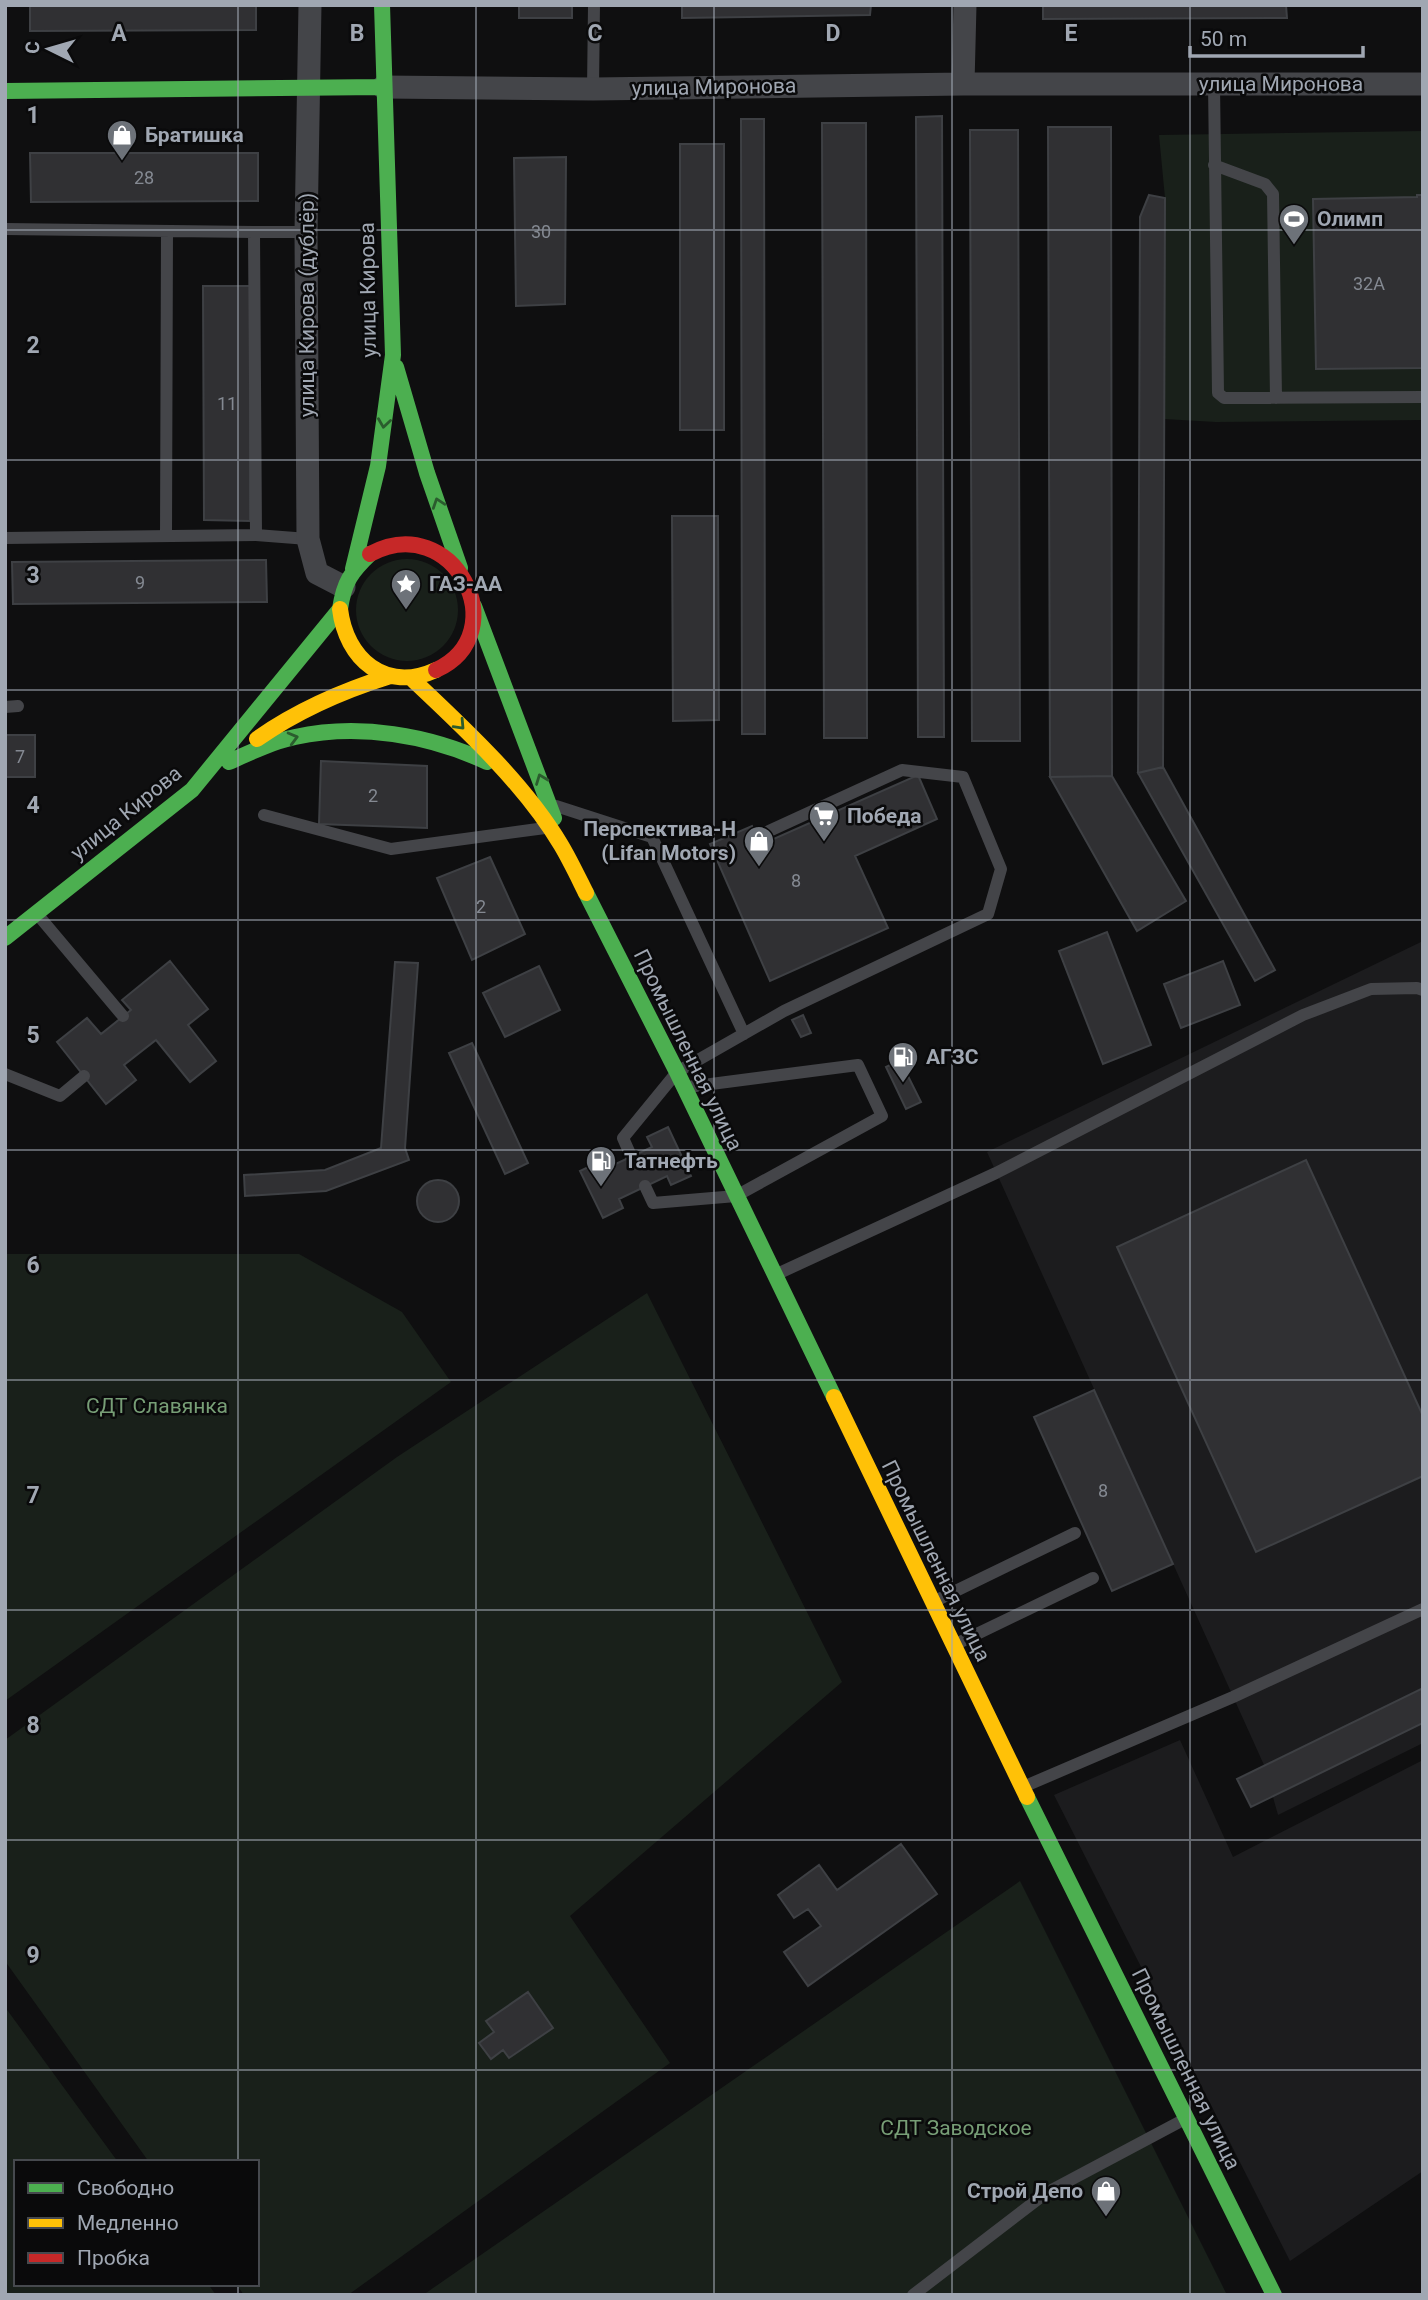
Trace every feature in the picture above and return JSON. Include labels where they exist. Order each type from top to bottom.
[{"type":"main road","name":"улица Кирова","points":[[5,938],[192,790],[346,588],[378,466],[393,355],[382,5]]},
{"type":"main road","name":"улица Миронова","points":[[5,91],[383,87]]},
{"type":"main road","points":[[393,355],[427,473],[460,568],[470,586],[474,606],[551,804],[561,844]]},
{"type":"main road","points":[[460,568],[444,554],[426,546],[406,543],[386,546],[368,555],[346,588],[343,631],[353,651],[369,666],[390,676],[411,678],[431,674],[450,663],[464,647],[472,627],[474,606]]},
{"type":"main road","points":[[192,790],[261,736],[324,698],[390,676]]},
{"type":"main road","points":[[411,678],[523,791],[561,844]]},
{"type":"main road","points":[[229,762],[269,745],[306,735],[337,732],[388,734],[440,743],[472,754],[502,770]]},
{"type":"main road","name":"Промышленная улица","points":[[561,844],[680,1080],[1022,1787],[1274,2295]]},
{"type":"street","name":"улица Кирова (дублёр)","points":[[310,5],[306,232],[308,539],[317,573],[346,588]]},
{"type":"street","points":[[963,84],[965,5]]},
{"type":"street","name":"улица Миронова","points":[[383,87],[593,89],[963,84],[1423,83]]},
{"type":"lane","points":[[593,89],[594,5]]},
{"type":"lane","points":[[1214,84],[1217,390],[1224,398],[1423,397]]},
{"type":"lane","points":[[1214,165],[1265,184],[1273,194],[1276,398]]},
{"type":"lane","points":[[5,229],[306,232]]},
{"type":"lane","points":[[166,536],[167,230]]},
{"type":"lane","points":[[254,232],[256,535]]},
{"type":"lane","points":[[5,538],[256,535],[308,539]]},
{"type":"lane","points":[[631,1156],[623,1138],[680,1080],[744,1034],[784,1010],[988,914],[1001,869],[963,777],[902,770],[769,831]]},
{"type":"lane","points":[[551,804],[652,837],[744,1034]]},
{"type":"lane","points":[[264,815],[391,849],[549,828]]},
{"type":"lane","points":[[36,913],[123,1016]]},
{"type":"lane","points":[[774,1275],[996,1173],[1303,1015],[1371,989],[1423,990]]},
{"type":"lane","points":[[645,1186],[653,1203],[736,1196],[882,1116],[858,1065],[680,1080]]},
{"type":"lane","points":[[5,1074],[60,1096],[84,1076]]},
{"type":"lane","points":[[932,1602],[1075,1533]]},
{"type":"lane","points":[[954,1646],[1093,1578]]},
{"type":"lane","points":[[1022,1787],[1233,1697],[1423,1609]]},
{"type":"lane","points":[[913,2295],[1046,2193],[1186,2118]]},
{"type":"shaded area","points":[[1423,941],[1423,1743],[1278,1815],[1264,1765],[987,1152]]},
{"type":"shaded area","points":[[1180,1740],[1233,1857],[1423,1760],[1423,2171],[1290,2261],[1054,1795]]},
{"type":"green space","name":"Олимп","points":[[1423,131],[1423,420],[1216,422],[1164,419],[1165,198],[1159,135]]},
{"type":"green space","points":[[407,559],[436,567],[450,581],[458,610],[450,639],[436,653],[407,661],[378,653],[364,639],[356,610],[364,581],[378,567]]},
{"type":"green space","name":"СДТ Славянка","points":[[5,1254],[299,1254],[402,1312],[451,1382],[5,1701]]},
{"type":"green space","points":[[647,1293],[842,1682],[570,1916],[670,2063],[348,2295],[244,2295],[237,2286],[259,2286],[259,2160],[148,2160],[5,1961],[5,1740],[397,1457]]},
{"type":"green space","name":"СДТ Заводское","points":[[1020,1881],[1227,2295],[423,2295]]},
{"type":"green space","points":[[5,2007],[117,2160],[14,2160],[14,2286],[209,2286],[216,2295],[5,2295]]},
{"type":"building","points":[[30,5],[256,5],[256,30],[30,31]]},
{"type":"building","points":[[519,5],[572,5],[572,18],[519,18]]},
{"type":"building","points":[[682,5],[871,5],[870,15],[682,18]]},
{"type":"building","points":[[1043,5],[1286,5],[1287,18],[1043,19]]},
{"type":"building","points":[[942,116],[944,737],[918,737],[916,117]]},
{"type":"building","points":[[741,119],[764,119],[765,734],[742,734]]},
{"type":"building","points":[[822,123],[866,123],[867,738],[824,738]]},
{"type":"building","points":[[1048,127],[1111,127],[1112,776],[1050,777]]},
{"type":"building","points":[[970,130],[1018,130],[1020,741],[972,741]]},
{"type":"building","points":[[680,144],[724,144],[724,430],[680,430]]},
{"type":"building","points":[[30,153],[258,153],[258,201],[31,202]]},
{"type":"building","points":[[566,157],[565,304],[516,306],[514,158]]},
{"type":"building","points":[[1149,195],[1165,198],[1163,767],[1138,773],[1140,217]]},
{"type":"building","name":"Олимп","points":[[1423,195],[1423,368],[1316,369],[1313,199]]},
{"type":"building","points":[[203,286],[250,286],[250,521],[204,520]]},
{"type":"building","points":[[672,516],[718,516],[719,720],[673,721]]},
{"type":"building","points":[[266,560],[267,602],[13,604],[12,562]]},
{"type":"building","points":[[5,735],[35,735],[35,777],[5,777]]},
{"type":"building","points":[[321,761],[427,766],[427,828],[319,824]]},
{"type":"building","points":[[1163,767],[1275,970],[1255,981],[1138,773]]},
{"type":"building","points":[[918,775],[937,819],[855,856],[888,928],[770,981],[710,844],[752,826],[760,845]]},
{"type":"building","points":[[1112,776],[1186,901],[1137,931],[1050,777]]},
{"type":"building","points":[[490,857],[525,934],[472,960],[437,878]]},
{"type":"building","points":[[1107,932],[1151,1045],[1103,1064],[1059,951]]},
{"type":"building","points":[[170,961],[208,1009],[188,1025],[216,1061],[190,1082],[156,1040],[124,1065],[136,1080],[106,1104],[57,1042],[87,1018],[101,1034],[131,1010],[122,1000]]},
{"type":"building","points":[[1223,961],[1240,1005],[1181,1028],[1164,984]]},
{"type":"building","points":[[395,962],[418,963],[405,1148],[409,1160],[326,1191],[245,1196],[244,1175],[325,1170],[381,1148]]},
{"type":"building","points":[[539,966],[560,1010],[505,1037],[483,993]]},
{"type":"building","points":[[803,1015],[811,1033],[801,1037],[792,1020]]},
{"type":"building","points":[[472,1043],[528,1163],[505,1174],[449,1053]]},
{"type":"building","name":"АГЗС","points":[[900,1060],[921,1102],[906,1109],[886,1067]]},
{"type":"building","points":[[668,1127],[691,1176],[671,1185],[667,1176],[619,1199],[623,1208],[603,1218],[580,1171],[601,1161],[605,1169],[652,1147],[647,1137]]},
{"type":"building","points":[[1306,1160],[1423,1416],[1423,1476],[1256,1552],[1117,1247]]},
{"type":"building","points":[[438,1180],[453,1186],[459,1201],[453,1216],[438,1222],[423,1216],[417,1201],[423,1186]]},
{"type":"building","points":[[1094,1390],[1173,1564],[1112,1591],[1034,1417]]},
{"type":"building","points":[[1423,1688],[1423,1723],[1251,1807],[1237,1779]]},
{"type":"building","points":[[901,1844],[937,1894],[808,1986],[784,1952],[821,1926],[808,1909],[794,1918],[778,1895],[819,1865],[837,1890]]},
{"type":"building","points":[[528,1992],[553,2028],[509,2058],[503,2050],[491,2059],[479,2043],[494,2032],[486,2021]]},
{"type":"traffic: fast","points":[[353,569],[378,466],[393,355],[382,5]]},
{"type":"traffic: fast","points":[[5,91],[383,87]]},
{"type":"traffic: fast","points":[[396,367],[427,473],[460,568]]},
{"type":"traffic: fast","points":[[5,938],[192,790],[340,609],[349,578],[370,554]]},
{"type":"traffic: fast","points":[[474,606],[554,818]]},
{"type":"traffic: fast","points":[[229,762],[286,739],[344,731],[393,734],[418,739],[487,762]]},
{"type":"traffic: fast","points":[[586,893],[677,1072],[834,1397]]},
{"type":"traffic: fast","points":[[1027,1797],[1274,2295]]},
{"type":"traffic: slow","points":[[340,609],[350,643],[371,667],[400,677],[417,676],[436,670]]},
{"type":"traffic: slow","points":[[257,739],[321,702],[390,676]]},
{"type":"traffic: slow","points":[[411,678],[492,757],[529,800],[561,845],[586,893]]},
{"type":"traffic: slow","points":[[834,1397],[1027,1797]]},
{"type":"traffic: jam","points":[[370,554],[400,545],[427,548],[449,561],[464,581],[473,605],[472,630],[460,653],[436,670]]},
{"type":"place","name":"Братишка","points":[[122,162]]},
{"type":"place","name":"Олимп","points":[[1294,246]]},
{"type":"place","name":"ГАЗ-АА","points":[[406,611]]},
{"type":"place","name":"Победа","points":[[824,843]]},
{"type":"place","name":"Перспектива-Н (Lifan Motors)","points":[[759,868]]},
{"type":"place","name":"АГЗС","points":[[903,1084]]},
{"type":"place","name":"Татнефть","points":[[601,1188]]},
{"type":"place","name":"Строй Депо","points":[[1106,2218]]}]
